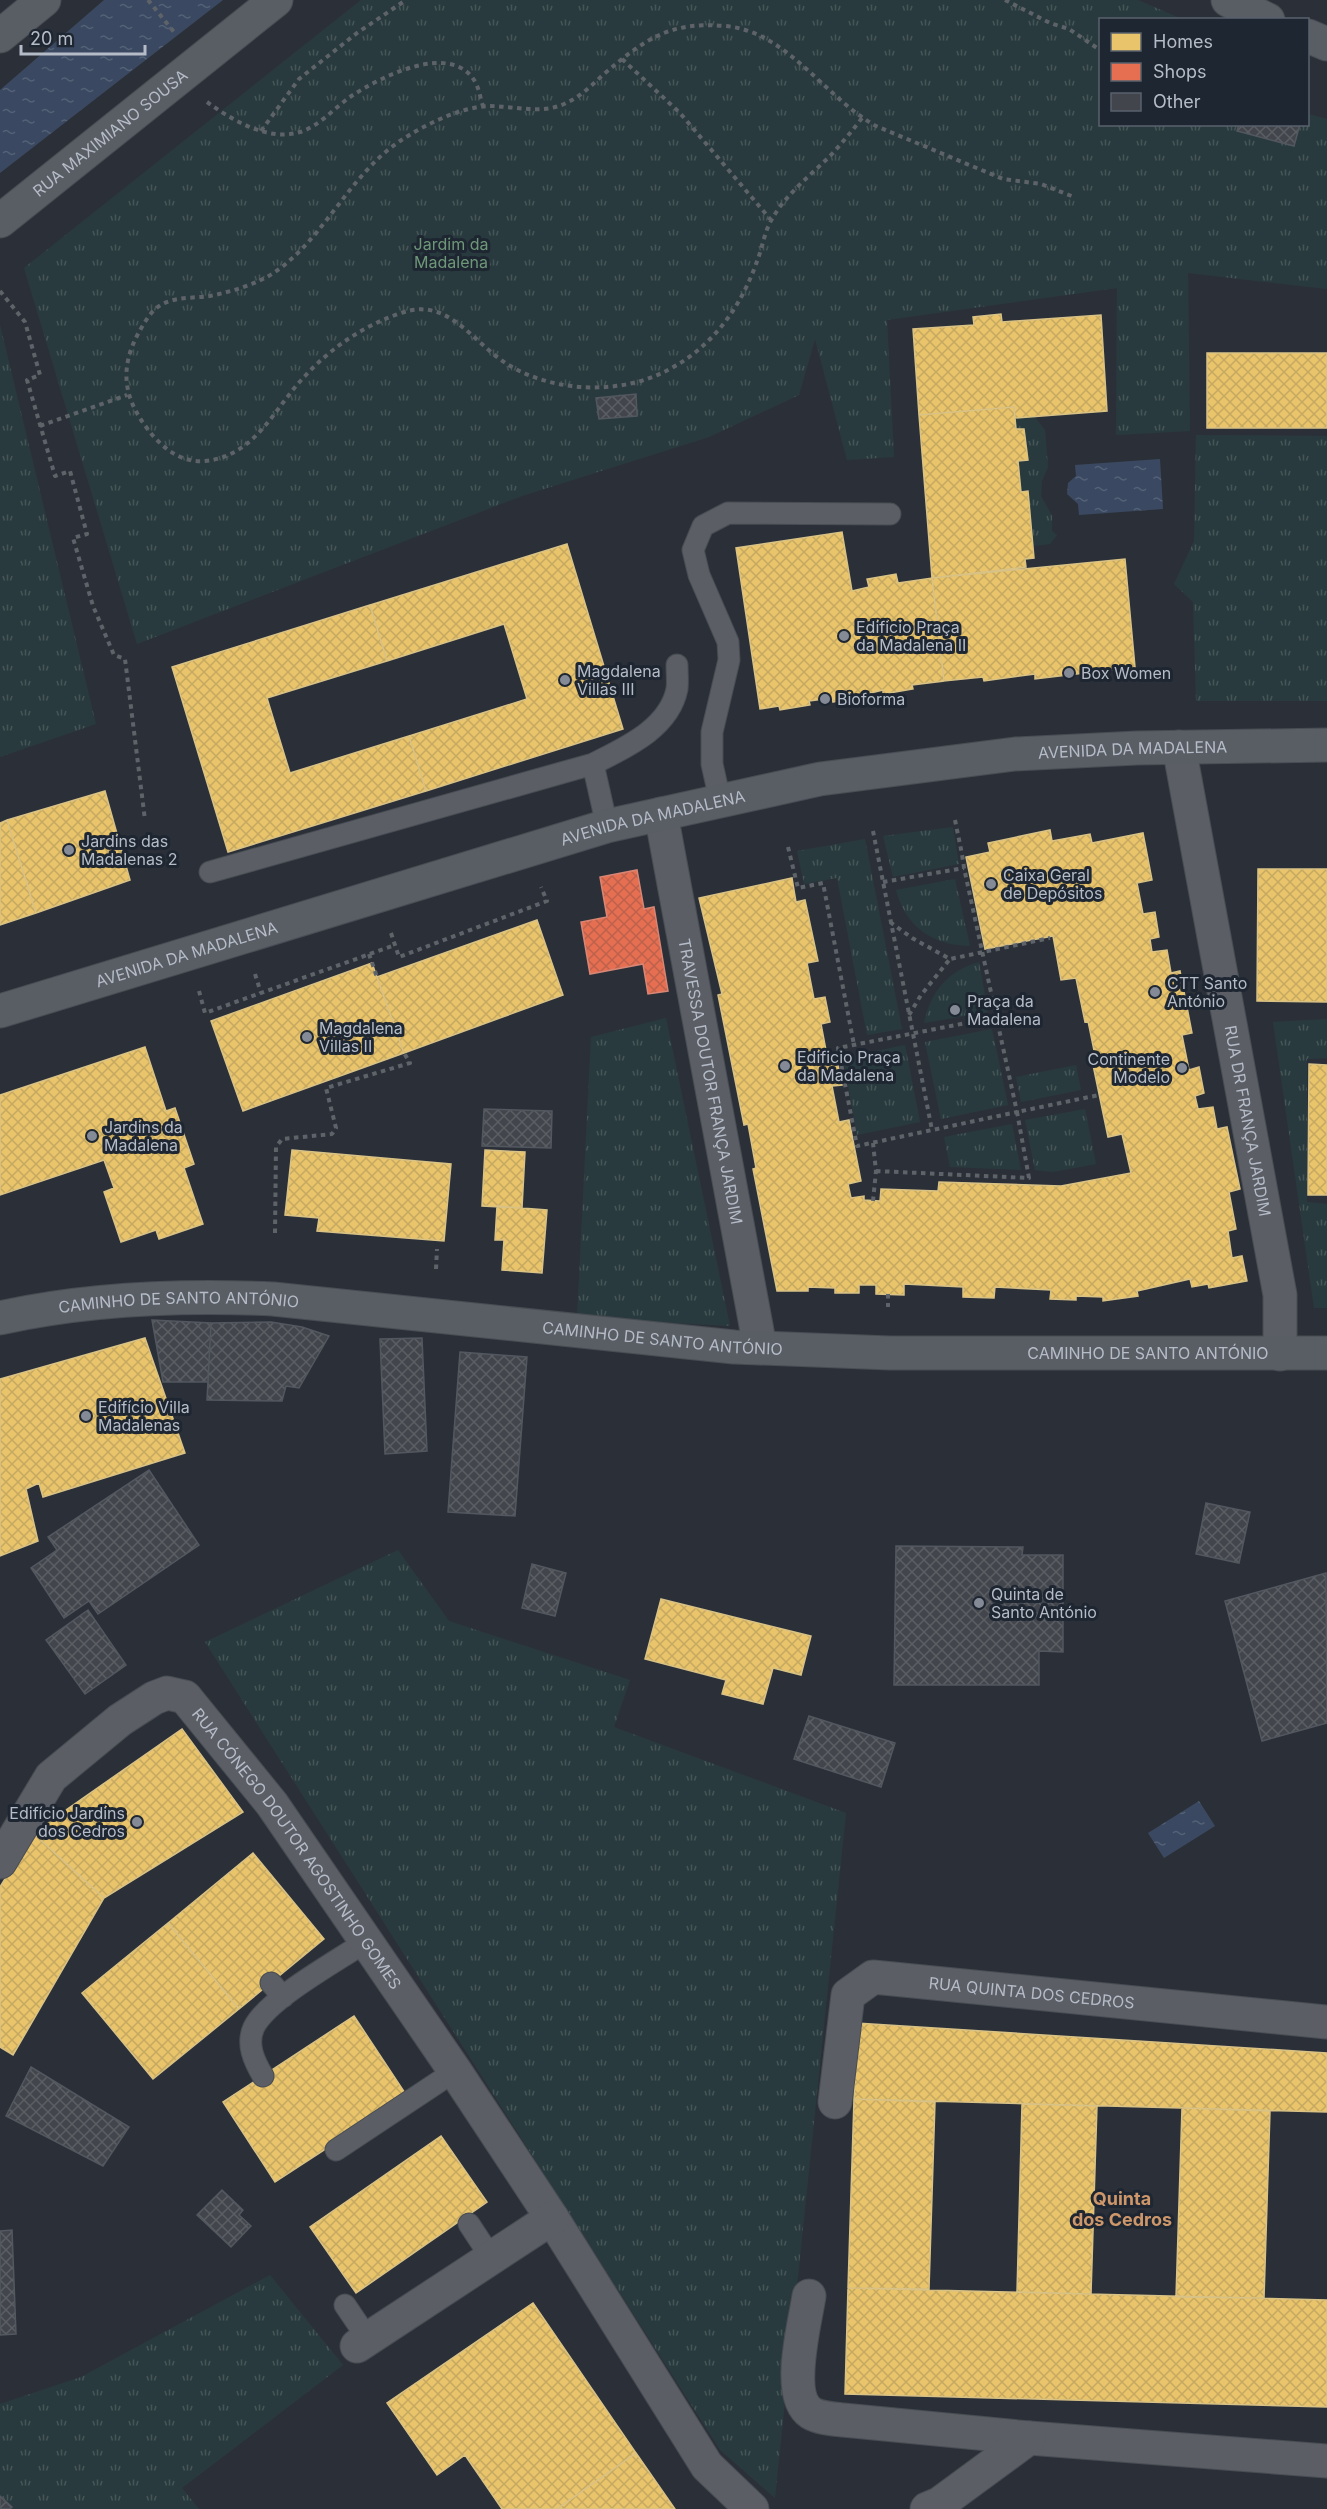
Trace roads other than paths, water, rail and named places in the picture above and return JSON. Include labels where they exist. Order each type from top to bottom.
[{"type":"street","points":[[0,36],[44,0]]},
{"type":"street","name":"RUA MAXIMIANO SOUSA","points":[[0,221],[276,0]]},
{"type":"street","points":[[1227,0],[1264,18]]},
{"type":"street","points":[[1309,36],[1327,44]]},
{"type":"street","name":"AVENIDA DA MADALENA","points":[[0,1011],[607,826],[820,779],[1015,754],[1179,747],[1327,745]]},
{"type":"street","name":"RUA DR FRANÇA JARDIM","points":[[1179,747],[1280,1295],[1280,1354]]},
{"type":"street","name":"TRAVESSA DOUTOR FRANÇA JARDIM","points":[[661,814],[760,1347]]},
{"type":"street","name":"CAMINHO DE SANTO ANTÓNIO","points":[[0,1318],[103,1301],[219,1296],[273,1299],[701,1344],[890,1353],[1327,1353]]},
{"type":"street","name":"RUA CÓNEGO DOUTOR AGOSTINHO GOMES","points":[[0,1862],[51,1777],[120,1720],[154,1698],[167,1693],[185,1697],[272,1804],[455,2071],[552,2218],[707,2466],[752,2509]]},
{"type":"street","name":"RUA QUINTA DOS CEDROS","points":[[836,2102],[848,1995],[873,1977],[1327,2022]]},
{"type":"street","points":[[362,2342],[552,2218]]},
{"type":"street","points":[[809,2296],[797,2382],[799,2398],[813,2415],[1029,2439],[1327,2461]]},
{"type":"street","points":[[927,2509],[939,2504],[1029,2439]]},
{"type":"lane","points":[[720,800],[712,764],[712,732],[729,660],[728,642],[699,575],[693,550],[703,526],[728,513],[890,514]]},
{"type":"lane","points":[[210,872],[593,764],[647,735],[665,712],[676,690],[677,665]]},
{"type":"lane","points":[[593,764],[607,826]]},
{"type":"lane","points":[[263,2076],[254,2061],[250,2045],[254,2028],[269,2008],[277,1990],[365,1942]]},
{"type":"lane","points":[[336,2150],[455,2071]]},
{"type":"lane","points":[[469,2224],[492,2259]]},
{"type":"lane","points":[[345,2305],[362,2342]]},
{"type":"water","points":[[104,0],[223,0],[0,173],[0,90]]},
{"type":"water","points":[[1160,459],[1163,509],[1079,515],[1078,504],[1067,494],[1068,483],[1076,476],[1075,465]]},
{"type":"water","points":[[1199,1801],[1215,1826],[1164,1858],[1148,1833]]},
{"type":"place","name":"Edificio Praça da Madalena II","points":[[844,636]]},
{"type":"place","name":"Box Women","points":[[1069,673]]},
{"type":"place","name":"Magdalena Villas III","points":[[565,680]]},
{"type":"place","name":"Bioforma","points":[[825,699]]},
{"type":"place","name":"Jardins das Madalenas 2","points":[[69,850]]},
{"type":"place","name":"Caixa Geral de Depósitos","points":[[991,884]]},
{"type":"place","name":"CTT Santo António","points":[[1155,992]]},
{"type":"place","name":"Praça da Madalena","points":[[955,1010]]},
{"type":"place","name":"Magdalena Villas II","points":[[307,1037]]},
{"type":"place","name":"Edificio Praça da Madalena","points":[[785,1066]]},
{"type":"place","name":"Continente Modelo","points":[[1182,1068]]},
{"type":"place","name":"Jardins da Madalena","points":[[92,1136]]},
{"type":"place","name":"Edifício Villa Madalenas","points":[[86,1416]]},
{"type":"place","name":"Quinta de Santo António","points":[[979,1603]]},
{"type":"place","name":"Edifício Jardins dos Cedros","points":[[137,1822]]},
{"type":"district","name":"Quinta dos Cedros","points":[[1122,2209]]},
{"type":"park label","name":"Jardim da Madalena","points":[[451,253]]}]
